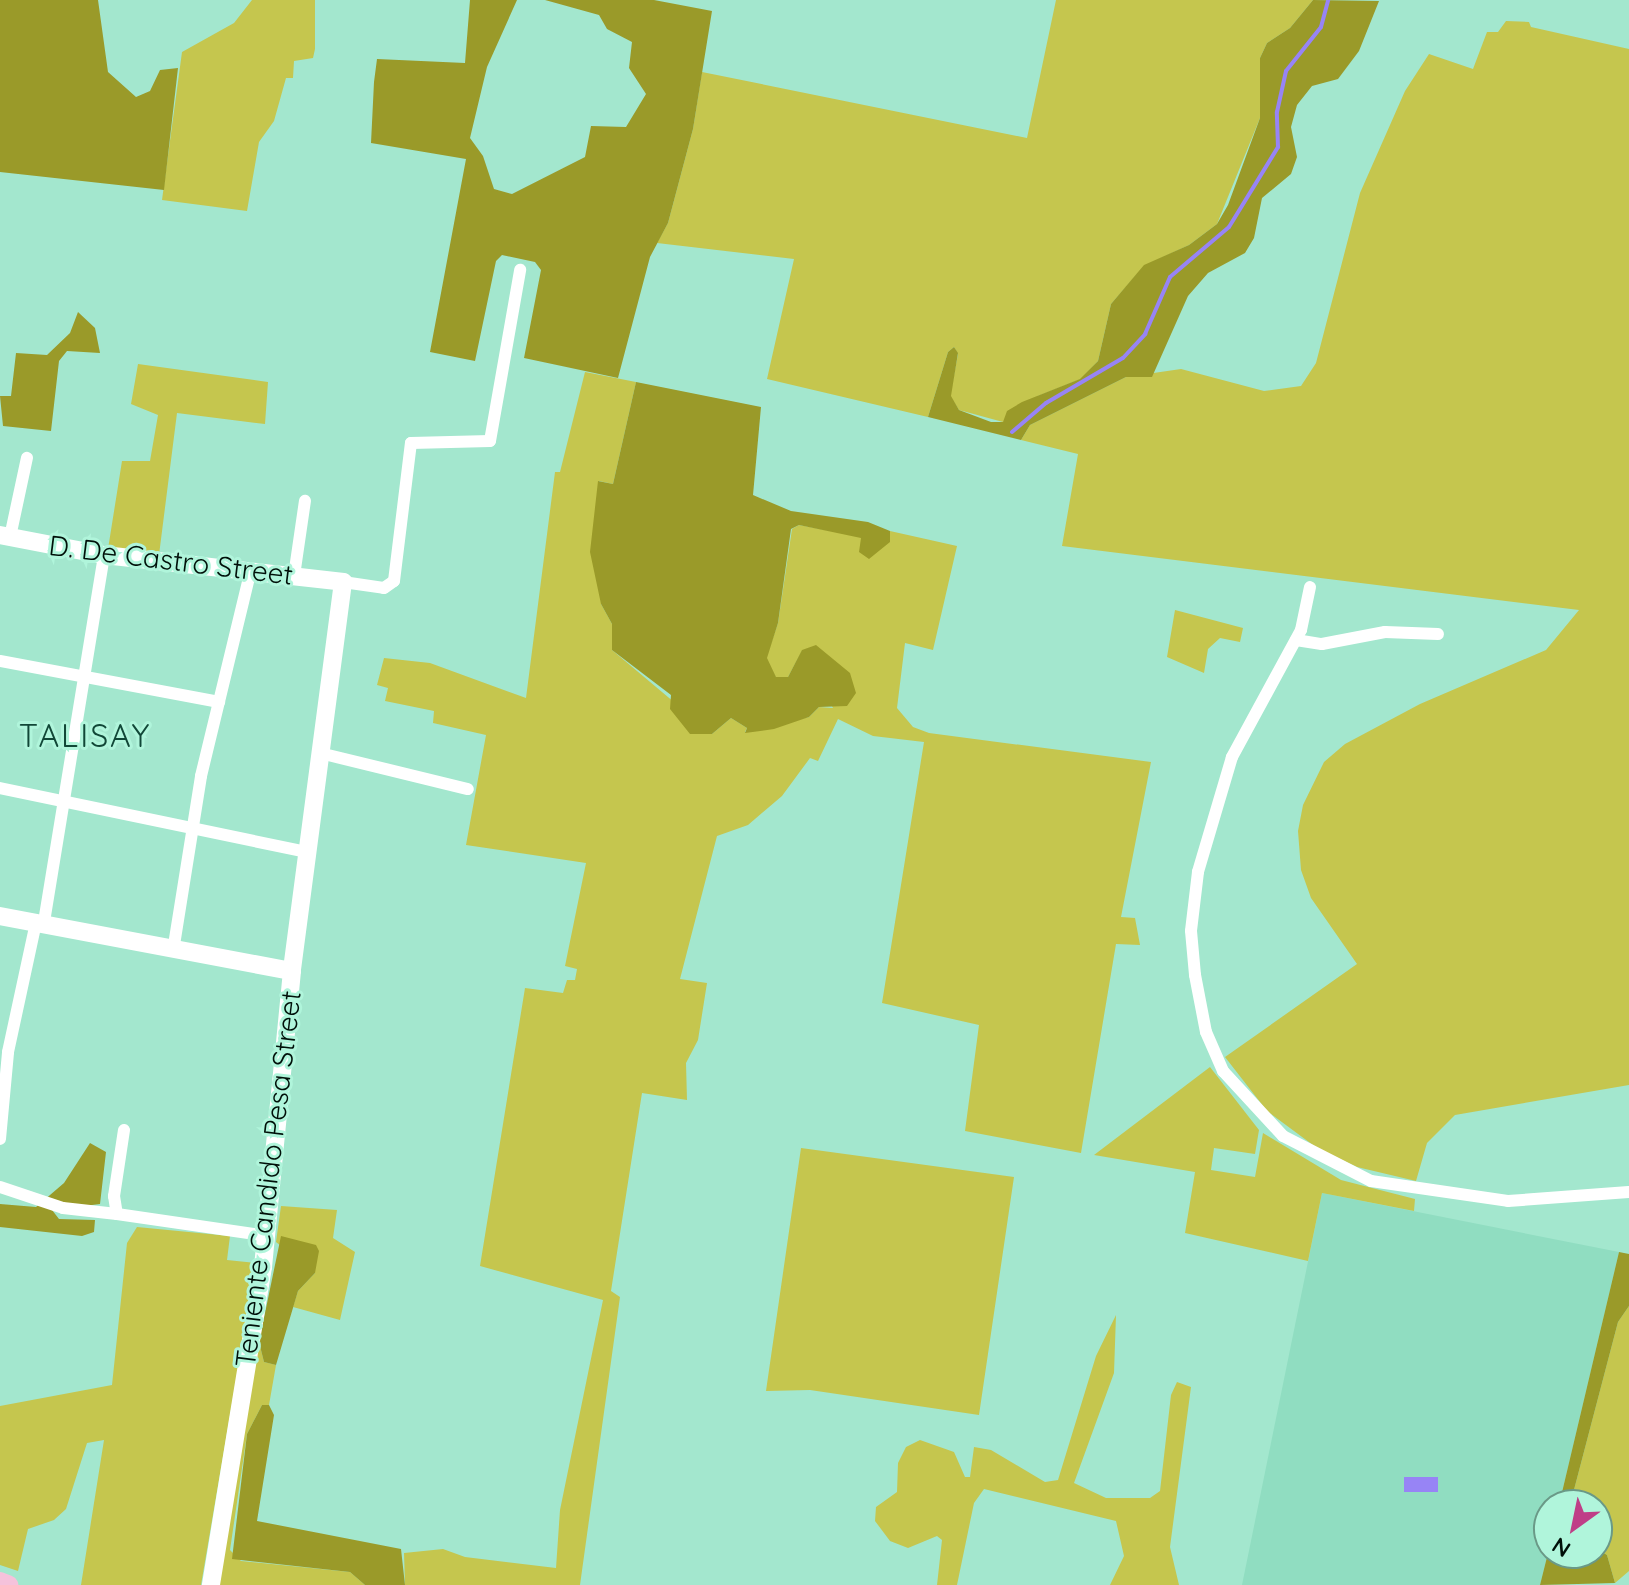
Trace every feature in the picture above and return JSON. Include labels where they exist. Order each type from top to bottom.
[{"type":"main road","points":[[0,1582],[8,1585]]},
{"type":"street","points":[[292,971],[307,852],[324,754],[343,582],[384,588],[394,581],[411,443],[490,441],[520,270]]},
{"type":"street","points":[[5,536],[27,458]]},
{"type":"street","points":[[294,576],[305,501]]},
{"type":"street","name":"D. De Castro Street","points":[[5,536],[104,555],[250,574],[343,582]]},
{"type":"street","points":[[0,1139],[8,1052],[40,922],[86,676],[104,555]]},
{"type":"street","points":[[174,945],[219,702],[250,574]]},
{"type":"street","points":[[1310,587],[1296,640],[1232,757],[1194,896],[1191,944],[1198,996],[1223,1071],[1283,1136],[1371,1181],[1508,1201],[1629,1192]]},
{"type":"street","points":[[1296,640],[1322,644],[1385,632],[1438,634]]},
{"type":"street","points":[[0,661],[219,702]]},
{"type":"street","points":[[324,754],[468,789]]},
{"type":"street","points":[[0,788],[307,852]]},
{"type":"street","name":"Teniente Candido Pesa Street","points":[[0,916],[174,945],[292,971],[267,1236],[211,1585]]},
{"type":"street","points":[[117,1214],[113,1200],[124,1130]]},
{"type":"street","points":[[0,1187],[63,1208],[267,1236]]},
{"type":"shaded area","points":[[0,0],[98,0],[108,72],[136,97],[150,91],[160,70],[178,68],[164,190],[0,172]]},
{"type":"shaded area","points":[[252,0],[315,0],[315,49],[313,58],[294,61],[293,78],[286,78],[274,121],[259,142],[247,211],[162,200],[182,52],[234,23]]},
{"type":"shaded area","points":[[470,0],[517,0],[487,67],[470,138],[483,156],[494,189],[512,194],[585,157],[591,126],[626,127],[646,94],[629,68],[632,42],[607,29],[599,15],[545,0],[654,0],[712,11],[693,129],[668,223],[650,257],[618,378],[524,358],[541,270],[535,262],[502,255],[496,261],[475,361],[430,352],[466,159],[371,143],[374,82],[377,59],[465,63]]},
{"type":"shaded area","points":[[1056,0],[1313,0],[1290,28],[1267,43],[1260,58],[1260,118],[1217,224],[1189,245],[1144,266],[1111,304],[1098,361],[1081,379],[1038,396],[1003,422],[959,410],[950,396],[958,354],[954,347],[948,352],[928,417],[767,379],[794,259],[657,243],[668,223],[693,129],[702,72],[1027,138]]},
{"type":"shaded area","points":[[1313,0],[1379,1],[1359,51],[1338,79],[1312,86],[1297,105],[1291,127],[1297,157],[1291,174],[1262,198],[1254,238],[1245,253],[1208,273],[1188,296],[1152,377],[1126,377],[1030,425],[1021,440],[928,417],[948,352],[954,347],[958,353],[951,396],[959,410],[991,422],[1003,422],[1007,411],[1022,402],[1080,379],[1098,361],[1111,304],[1144,265],[1189,245],[1217,224],[1228,205],[1260,118],[1260,58],[1267,43],[1290,28]]},
{"type":"shaded area","points":[[1506,21],[1529,22],[1531,27],[1629,49],[1629,1085],[1455,1115],[1427,1143],[1416,1181],[1357,1167],[1317,1148],[1267,1111],[1225,1057],[1357,964],[1311,898],[1301,870],[1298,831],[1303,805],[1324,762],[1345,744],[1420,704],[1546,650],[1579,610],[1062,546],[1078,454],[1021,440],[1030,425],[1126,377],[1181,369],[1264,391],[1301,386],[1316,363],[1360,193],[1405,91],[1429,54],[1473,69],[1487,32],[1498,32]]},
{"type":"shaded area","points":[[78,312],[95,328],[100,353],[67,351],[59,361],[51,431],[3,426],[0,396],[11,396],[16,353],[47,355],[70,333]]},
{"type":"shaded area","points":[[138,364],[268,382],[265,424],[177,413],[159,555],[108,549],[122,461],[150,461],[158,415],[131,404]]},
{"type":"shaded area","points":[[585,372],[636,382],[613,484],[599,481],[601,604],[612,624],[612,650],[712,734],[731,718],[747,728],[745,732],[809,717],[819,707],[833,708],[802,651],[788,677],[776,678],[766,658],[778,623],[792,529],[799,525],[890,542],[890,531],[957,546],[933,650],[905,643],[897,708],[913,727],[929,733],[1151,762],[1121,917],[1135,918],[1140,945],[1116,944],[1081,1153],[965,1131],[979,1025],[882,1003],[924,742],[873,736],[838,719],[818,761],[810,758],[782,796],[748,825],[717,836],[680,979],[707,983],[698,1040],[686,1063],[687,1100],[642,1093],[611,1291],[620,1297],[580,1585],[405,1585],[404,1553],[443,1549],[465,1557],[556,1568],[560,1510],[603,1300],[480,1266],[525,988],[563,993],[567,980],[575,980],[577,969],[565,966],[586,863],[466,845],[486,735],[433,723],[434,711],[385,701],[388,688],[377,685],[384,658],[430,663],[526,698],[555,472],[560,472]]},
{"type":"shaded area","points":[[636,382],[761,407],[753,495],[791,511],[868,522],[890,531],[890,542],[869,559],[859,552],[861,538],[799,525],[791,529],[778,623],[767,658],[776,677],[788,677],[802,650],[816,645],[850,673],[856,693],[847,706],[819,707],[809,717],[774,729],[745,733],[747,728],[731,718],[712,734],[690,734],[670,709],[671,695],[612,650],[612,624],[601,604],[590,552],[598,481],[613,484]]},
{"type":"shaded area","points":[[1175,610],[1243,628],[1240,642],[1220,638],[1208,649],[1204,673],[1167,657]]},
{"type":"shaded area","points":[[1210,1067],[1259,1130],[1255,1154],[1214,1148],[1211,1170],[1255,1177],[1263,1133],[1341,1180],[1415,1199],[1414,1211],[1322,1193],[1308,1261],[1185,1233],[1195,1172],[1094,1155]]},
{"type":"shaded area","points":[[90,1143],[106,1152],[100,1204],[52,1210],[59,1219],[95,1220],[94,1232],[82,1236],[0,1227],[0,1204],[36,1207],[64,1183]]},
{"type":"shaded area","points":[[801,1148],[1014,1177],[979,1415],[810,1390],[766,1391]]},
{"type":"shaded area","points":[[1322,1193],[1619,1252],[1563,1489],[1533,1489],[1533,1569],[1544,1569],[1540,1585],[1242,1585]]},
{"type":"shaded area","points":[[281,1206],[337,1210],[333,1238],[355,1252],[340,1320],[293,1307],[298,1291],[315,1273],[276,1242]]},
{"type":"shaded area","points":[[137,1227],[230,1236],[227,1260],[256,1263],[201,1585],[81,1585],[104,1440],[87,1443],[66,1509],[54,1520],[28,1529],[18,1571],[0,1565],[0,1406],[112,1385],[127,1243]]},
{"type":"shaded area","points":[[281,1236],[316,1245],[319,1251],[315,1273],[298,1291],[276,1365],[264,1362],[259,1342]]},
{"type":"shaded area","points":[[1619,1252],[1629,1254],[1629,1306],[1618,1322],[1574,1489],[1563,1489]]},
{"type":"shaded area","points":[[1629,1306],[1629,1571],[1615,1583],[1611,1569],[1613,1489],[1574,1489],[1618,1322]]},
{"type":"shaded area","points":[[1116,1315],[1114,1373],[1074,1483],[1106,1498],[1150,1498],[1160,1491],[1171,1395],[1177,1382],[1191,1387],[1170,1547],[1179,1585],[1110,1585],[1124,1556],[1116,1521],[984,1489],[974,1503],[957,1585],[937,1585],[942,1540],[937,1536],[908,1548],[890,1541],[875,1521],[876,1507],[897,1492],[898,1463],[906,1447],[920,1440],[954,1452],[965,1477],[970,1477],[974,1447],[991,1450],[1045,1482],[1058,1480],[1096,1356]]},
{"type":"shaded area","points":[[259,1342],[264,1362],[276,1365],[269,1405],[262,1405],[247,1434],[230,1550],[241,1561],[350,1572],[365,1585],[219,1585]]},
{"type":"shaded area","points":[[262,1405],[269,1405],[274,1415],[257,1521],[401,1549],[405,1585],[365,1585],[350,1572],[232,1559],[247,1434]]},
{"type":"shaded area","points":[[1404,1477],[1438,1477],[1438,1492],[1404,1492]]},
{"type":"shaded area","points":[[1544,1569],[1611,1569],[1615,1583],[1540,1585]]},
{"type":"waterway","points":[[1012,432],[1046,403],[1123,358],[1145,334],[1170,277],[1229,227],[1278,147],[1277,112],[1286,71],[1321,27],[1328,0]]},
{"type":"district","name":"TALISAY","points":[[85,735]]}]
